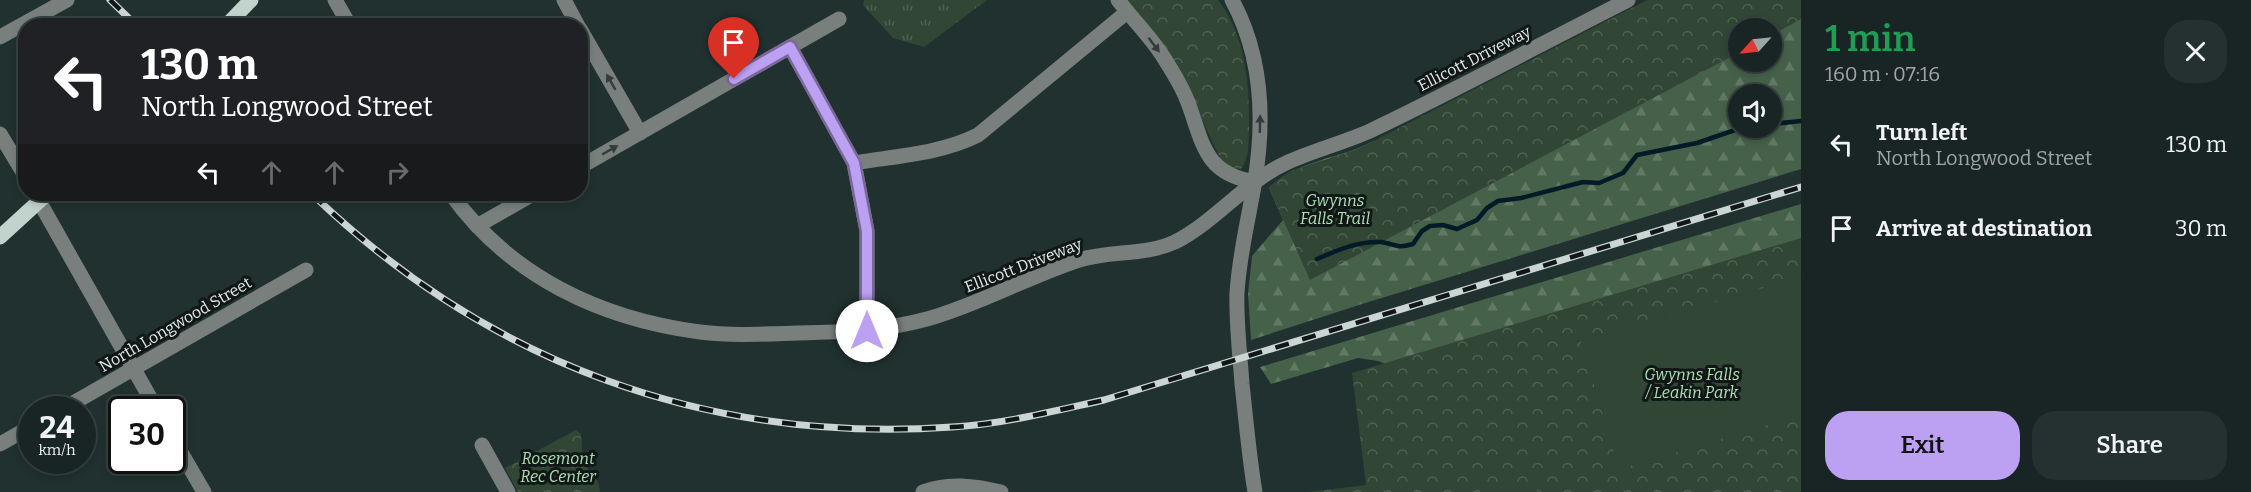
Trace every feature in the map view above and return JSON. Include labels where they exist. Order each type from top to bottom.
[{"type":"main road","points":[[234,18],[251,0]]},
{"type":"main road","points":[[0,237],[35,201]]},
{"type":"street","points":[[335,0],[345,18]]},
{"type":"street","points":[[564,0],[574,18]]},
{"type":"street","points":[[1232,0],[1247,32],[1258,77],[1260,140],[1237,294],[1242,380],[1255,492]]},
{"type":"street","name":"Ellicott Driveway","points":[[457,201],[477,226],[521,264],[563,292],[632,320],[702,332],[748,335],[867,331],[957,310],[1082,260],[1158,249],[1194,230],[1255,182],[1283,164],[1377,128],[1628,0]]},
{"type":"street","points":[[36,18],[66,1]]},
{"type":"street","points":[[854,163],[944,148],[978,135],[1122,6],[1164,57],[1183,90],[1207,152],[1216,164],[1235,179],[1255,182]]},
{"type":"street","points":[[588,162],[839,19]]},
{"type":"street","points":[[0,38],[18,28]]},
{"type":"street","points":[[588,43],[640,133]]},
{"type":"street","points":[[790,47],[854,163],[867,231],[867,331]]},
{"type":"street","points":[[0,134],[18,164]]},
{"type":"street","points":[[43,201],[149,396]]},
{"type":"street","points":[[477,226],[521,201]]},
{"type":"street","name":"North Longwood Street","points":[[85,396],[306,270]]},
{"type":"street","points":[[0,444],[18,434]]},
{"type":"street","points":[[482,445],[508,492]]},
{"type":"street","points":[[186,461],[204,492]]},
{"type":"street","points":[[923,492],[943,486],[962,485],[1001,492]]},
{"type":"green space","points":[[864,0],[987,0],[924,47],[893,38],[863,5]]},
{"type":"green space","points":[[1126,0],[1218,0],[1235,29],[1247,79],[1248,146],[1246,160],[1241,169],[1230,170],[1220,158],[1179,71]]},
{"type":"green space","name":"Gwynns Falls Trail","points":[[1647,0],[1801,0],[1801,19],[1782,29],[1782,18],[1728,18],[1728,58],[1310,280],[1269,188],[1291,171],[1358,149]]},
{"type":"green space","points":[[1801,0],[1801,169],[1251,340],[1248,294],[1252,256],[1283,220],[1269,188],[1291,172],[1304,166],[1371,142],[1506,117],[1728,29],[1728,72],[1782,72],[1782,18],[1756,18]]},
{"type":"green space","points":[[1801,204],[1801,246],[1411,374],[1378,361],[1358,358],[1271,384],[1260,367]]},
{"type":"green space","name":"Gwynns Falls / Leakin Park","points":[[1801,238],[1801,492],[1309,492],[1366,485],[1352,373]]},
{"type":"green space","points":[[1801,277],[1801,415],[1619,469],[1581,341]]},
{"type":"green space","name":"Rosemont Rec Center","points":[[576,430],[581,434],[583,462],[599,484],[600,492],[518,492],[505,468]]},
{"type":"green space","points":[[1481,482],[1536,490],[1540,492],[1480,492]]},
{"type":"waterway","points":[[1782,123],[1801,121]]},
{"type":"waterway","points":[[1317,259],[1340,249],[1364,243],[1381,242],[1399,246],[1413,244],[1422,231],[1430,226],[1443,225],[1457,229],[1477,220],[1487,208],[1498,201],[1521,198],[1583,182],[1599,183],[1623,173],[1637,155],[1697,143],[1728,132]]},
{"type":"railway","points":[[110,0],[129,18]]},
{"type":"railway","points":[[320,201],[380,253],[452,304],[527,346],[606,380],[688,405],[773,422],[861,429],[952,427],[991,423],[1104,400],[1801,187]]},
{"type":"route","points":[[734,79],[790,47],[854,163],[867,231],[867,331]]}]
